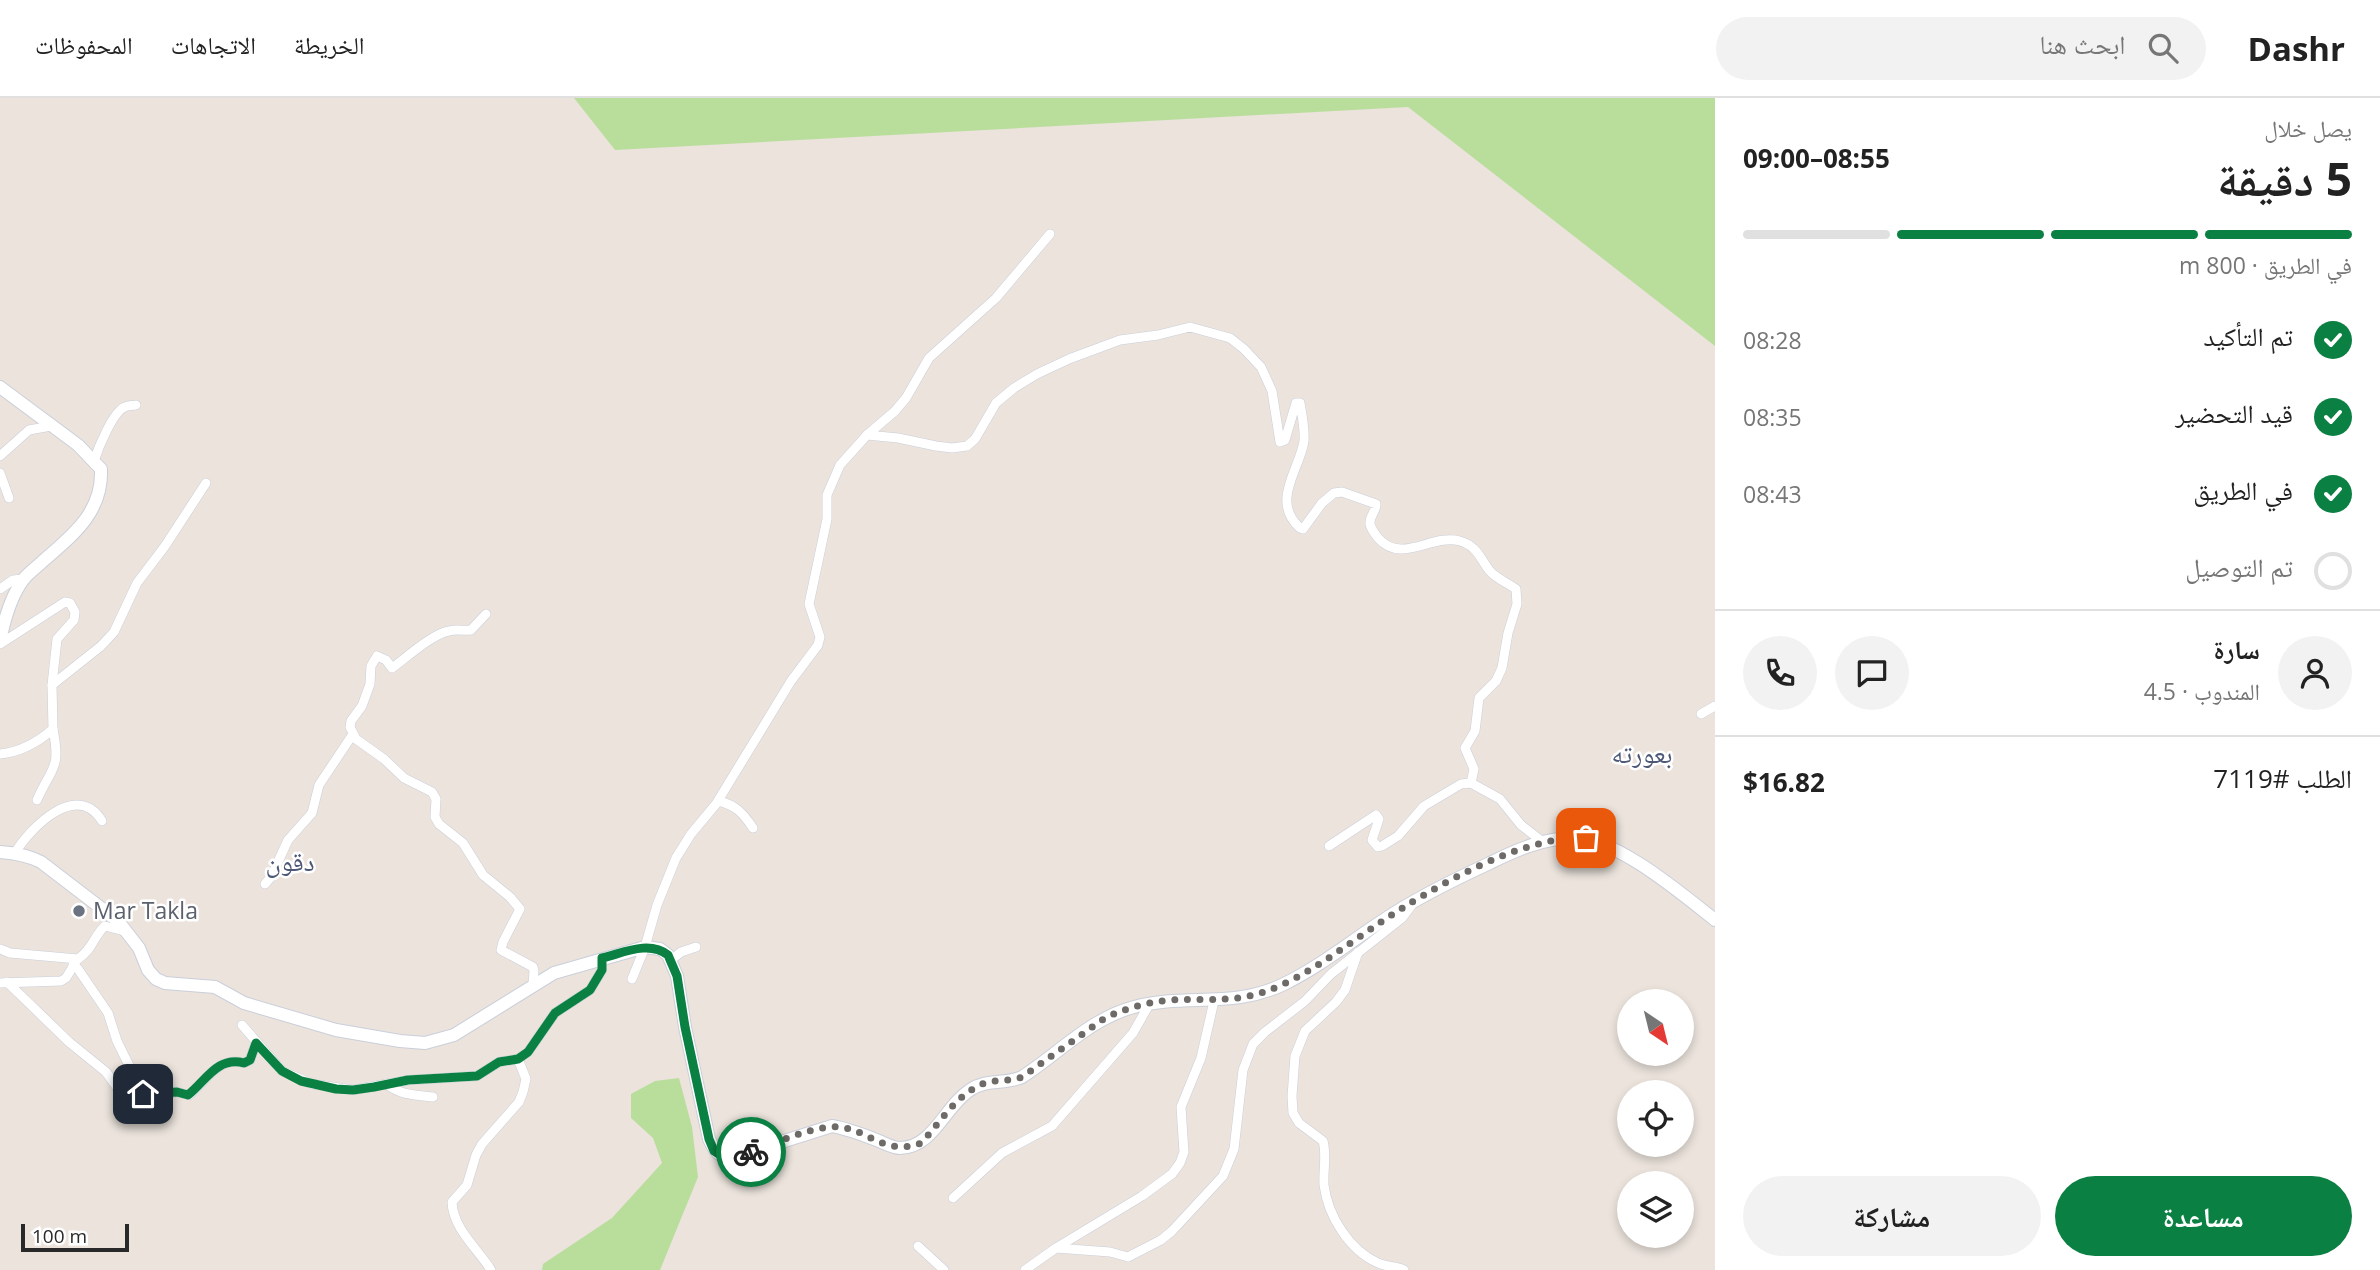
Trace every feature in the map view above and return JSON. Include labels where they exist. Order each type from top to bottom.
[{"type":"main road","points":[[0,387],[78,444],[101,469],[102,487],[89,515],[73,534],[23,579],[14,596],[0,642]]},
{"type":"main road","points":[[0,852],[31,856],[118,921],[139,947],[156,979],[165,983],[215,986],[244,1003],[336,1030],[400,1041],[425,1043],[454,1035],[554,973],[645,947],[660,949],[671,960],[677,976],[709,1139],[714,1151],[725,1158],[832,1126],[848,1129],[898,1149],[921,1143],[972,1088],[997,1080],[1016,1080],[1022,1077],[1105,1018],[1150,1003],[1243,998],[1286,983],[1417,900],[1499,858],[1543,842],[1574,838],[1599,841],[1648,870],[1715,919]]},
{"type":"street","points":[[632,979],[676,858],[691,834],[718,801],[792,681],[818,645],[820,637],[809,604],[827,519],[827,495],[840,465],[906,398],[929,358],[996,298],[1050,234]]},
{"type":"street","points":[[867,435],[936,446],[962,447],[975,439],[1004,394],[1069,359],[1120,340],[1158,335],[1182,327],[1195,327],[1230,338],[1251,355],[1268,379],[1280,442],[1285,440],[1296,404],[1300,403],[1303,444],[1287,488],[1290,515],[1297,527],[1303,529],[1327,498],[1342,492],[1376,504],[1370,524],[1384,544],[1407,549],[1444,539],[1460,541],[1474,548],[1492,573],[1516,589],[1517,604],[1502,668],[1496,681],[1479,698],[1475,731],[1465,748],[1474,769],[1471,783]]},
{"type":"street","points":[[94,461],[100,443],[117,412],[124,407],[136,405]]},
{"type":"street","points":[[0,456],[29,430],[51,426]]},
{"type":"street","points":[[0,473],[9,498]]},
{"type":"street","points":[[52,685],[102,646],[114,632],[137,583],[170,539],[206,483]]},
{"type":"street","points":[[0,589],[13,580],[23,579]]},
{"type":"street","points":[[0,642],[65,602],[70,603],[75,612],[74,620],[57,639],[52,685],[57,758],[37,800]]},
{"type":"street","points":[[485,614],[471,630],[448,631],[438,635],[419,646],[392,668],[386,660],[377,656],[371,666],[370,684],[362,706],[351,720],[354,734],[363,746],[384,759],[404,778],[432,792],[436,799],[435,817],[439,824],[464,843],[483,875],[520,909],[501,950],[533,967],[533,984]]},
{"type":"street","points":[[1701,714],[1715,706]]},
{"type":"street","points":[[0,754],[17,752],[30,746],[53,729]]},
{"type":"street","points":[[265,884],[288,840],[312,813],[319,785],[354,734]]},
{"type":"street","points":[[1329,846],[1376,814],[1380,819],[1372,840],[1378,847],[1382,846],[1398,836],[1424,806],[1461,784],[1471,783],[1500,799],[1521,825],[1543,842]]},
{"type":"street","points":[[718,801],[731,804],[743,813],[753,828]]},
{"type":"street","points":[[15,853],[38,822],[67,807],[86,807],[97,813],[102,821]]},
{"type":"street","points":[[1056,1248],[1110,1252],[1128,1257],[1161,1240],[1172,1231],[1212,1190],[1230,1163],[1237,1130],[1243,1070],[1253,1044],[1305,1001],[1331,974],[1402,918],[1417,900]]},
{"type":"street","points":[[4,982],[61,981],[91,947],[105,926],[129,933]]},
{"type":"street","points":[[671,960],[681,952],[695,947]]},
{"type":"street","points":[[0,949],[76,962]]},
{"type":"street","points":[[1358,952],[1345,990],[1301,1039],[1295,1056],[1293,1113],[1299,1123],[1323,1141],[1325,1194],[1333,1215],[1350,1242],[1372,1260],[1404,1270]]},
{"type":"street","points":[[242,1025],[282,1071],[301,1081],[336,1089],[353,1090],[408,1080],[477,1076],[499,1062],[518,1059],[536,1042],[555,1013],[590,990],[602,970],[602,958]]},
{"type":"street","points":[[76,962],[108,1013],[117,1041],[143,1094]]},
{"type":"street","points":[[4,982],[106,1072],[124,1097],[177,1092],[188,1095],[222,1064],[234,1060],[244,1063],[250,1060],[256,1043]]},
{"type":"street","points":[[1025,1270],[1142,1196],[1172,1174],[1180,1163],[1184,1152],[1181,1107],[1201,1058],[1214,1001]]},
{"type":"street","points":[[953,1198],[1002,1153],[1052,1126],[1133,1034],[1150,1003]]},
{"type":"street","points":[[491,1270],[466,1238],[452,1202],[467,1185],[482,1143],[519,1102],[526,1079],[518,1059]]},
{"type":"street","points":[[387,1084],[393,1090],[406,1094],[432,1097]]},
{"type":"street","points":[[918,1246],[944,1270]]},
{"type":"green space","points":[[574,98],[1715,98],[1715,346],[1408,107],[615,150]]},
{"type":"green space","points":[[679,1078],[692,1127],[698,1177],[660,1270],[542,1270],[543,1264],[612,1218],[662,1163],[653,1138],[631,1118],[631,1094],[655,1081]]},
{"type":"way so far","points":[[751,1152],[832,1126],[848,1129],[898,1149],[921,1143],[972,1088],[997,1080],[1016,1080],[1022,1077],[1105,1018],[1150,1003],[1172,1000],[1230,1000],[1273,989],[1328,958],[1417,900],[1499,858],[1543,842],[1563,838],[1586,838]]},
{"type":"place","name":"Mar Takla","points":[[79,911]]},
{"type":"district","name":"بعورته","points":[[1642,754]]},
{"type":"district","name":"دقون","points":[[290,862]]},
{"type":"route","points":[[143,1094],[177,1092],[188,1095],[222,1064],[234,1060],[244,1063],[250,1060],[256,1043],[282,1071],[301,1081],[336,1089],[353,1090],[408,1080],[477,1076],[489,1071],[499,1062],[518,1059],[528,1052],[555,1013],[590,990],[602,970],[602,958],[645,947],[660,949],[668,955],[677,976],[685,1027],[709,1139],[714,1151],[725,1158],[751,1152]]}]
